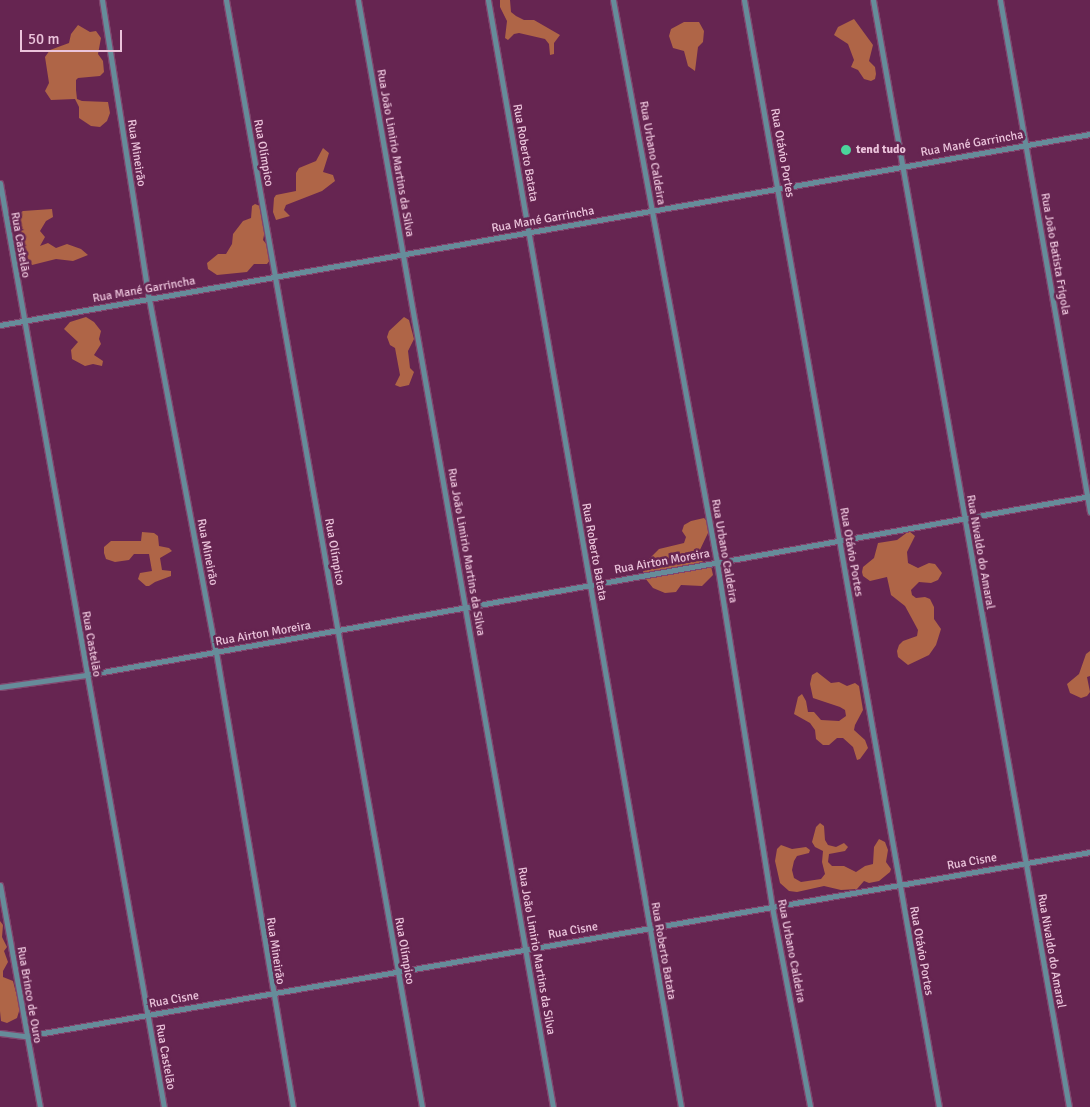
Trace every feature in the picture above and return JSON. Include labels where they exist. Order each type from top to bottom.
[{"type":"street","name":"Rua Mineirão","points":[[102,0],[149,299],[216,652],[272,993],[293,1107]]},
{"type":"street","name":"Rua Olímpico","points":[[226,0],[422,1107]]},
{"type":"street","name":"Rua João Limirio Martins da Silva","points":[[358,0],[553,1107]]},
{"type":"street","name":"Rua Roberto Batata","points":[[488,0],[648,928],[681,1107]]},
{"type":"street","name":"Rua Urbano Caldeira","points":[[613,0],[717,563],[772,907],[810,1107]]},
{"type":"street","name":"Rua Otávio Portes","points":[[744,0],[938,1107]]},
{"type":"street","name":"Rua Nivaldo do Amaral","points":[[872,0],[1069,1107]]},
{"type":"street","name":"Rua João Batista Frigola","points":[[1000,0],[1089,496],[1090,512]]},
{"type":"street","name":"Rua Mané Garrincha","points":[[0,325],[1090,134]]},
{"type":"street","name":"Rua Castelão","points":[[0,183],[164,1107]]},
{"type":"street","name":"Rua Airton Moreira","points":[[0,687],[86,675],[1089,496]]},
{"type":"street","name":"Rua Cisne","points":[[0,1033],[26,1036],[1090,852]]},
{"type":"street","name":"Rua Brinco de Ouro","points":[[0,886],[40,1107]]},
{"type":"shaded area","points":[[500,0],[510,0],[511,12],[516,16],[524,20],[534,20],[560,35],[554,43],[554,54],[550,55],[549,44],[545,39],[519,33],[514,34],[508,40],[505,38],[507,21],[500,7]]},
{"type":"shaded area","points":[[854,19],[873,45],[869,61],[875,67],[876,74],[875,79],[871,81],[864,79],[858,70],[851,67],[854,60],[848,44],[834,35],[838,27]]},
{"type":"shaded area","points":[[684,22],[699,22],[704,31],[703,42],[698,47],[695,71],[688,66],[684,51],[673,48],[669,36],[671,29]]},
{"type":"shaded area","points":[[78,25],[90,32],[96,31],[101,38],[98,54],[103,61],[104,72],[100,76],[78,78],[76,80],[77,99],[82,101],[108,102],[110,113],[107,121],[100,127],[91,126],[79,118],[79,107],[75,99],[51,100],[45,91],[49,83],[45,57],[50,50],[69,43],[71,34]]},
{"type":"shaded area","points":[[323,148],[329,153],[323,172],[333,175],[335,181],[322,191],[286,205],[284,210],[290,216],[276,220],[273,212],[274,198],[276,195],[296,191],[296,173],[299,168],[316,161]]},
{"type":"shaded area","points":[[255,204],[260,206],[265,230],[263,240],[268,246],[270,260],[267,264],[254,264],[247,272],[217,275],[208,269],[207,263],[218,254],[226,254],[232,244],[233,234],[243,221],[251,218],[252,206]]},
{"type":"shaded area","points":[[52,209],[53,217],[46,221],[40,231],[45,237],[40,246],[48,243],[56,248],[67,244],[81,249],[88,255],[73,261],[56,259],[32,265],[25,254],[24,246],[20,239],[16,215],[23,211]]},
{"type":"shaded area","points":[[86,317],[94,322],[101,331],[99,339],[101,344],[94,355],[103,361],[102,366],[93,364],[85,366],[72,359],[71,350],[78,342],[64,329],[70,322]]},
{"type":"shaded area","points":[[404,317],[409,320],[414,339],[408,351],[410,368],[414,372],[409,385],[400,387],[395,385],[400,375],[395,348],[390,345],[387,337],[389,331]]},
{"type":"shaded area","points":[[704,518],[709,523],[708,533],[697,556],[698,559],[711,566],[713,575],[702,586],[681,585],[676,592],[665,593],[653,588],[645,578],[641,564],[647,561],[659,549],[684,543],[686,537],[682,531],[684,525]]},
{"type":"shaded area","points":[[909,531],[915,536],[907,552],[908,563],[918,568],[929,563],[935,564],[942,573],[938,580],[931,583],[919,582],[911,590],[912,595],[916,598],[925,597],[930,599],[934,607],[934,619],[941,629],[936,645],[929,655],[908,665],[898,657],[897,651],[903,641],[917,636],[918,630],[905,606],[891,595],[887,577],[870,581],[863,576],[862,572],[863,567],[874,558],[878,543],[897,540]]},
{"type":"shaded area","points":[[142,532],[154,533],[158,536],[159,546],[169,548],[172,551],[160,558],[162,570],[171,571],[171,576],[149,586],[146,586],[138,579],[140,573],[152,571],[149,554],[134,554],[129,560],[115,562],[106,559],[104,553],[104,547],[111,541],[141,541]]},
{"type":"shaded area","points":[[1090,651],[1090,676],[1087,677],[1090,692],[1087,696],[1081,698],[1070,693],[1067,684],[1079,674],[1086,654]]},
{"type":"shaded area","points":[[817,672],[831,683],[839,682],[847,686],[855,683],[859,686],[863,710],[854,730],[865,740],[868,748],[860,759],[857,760],[853,747],[843,738],[837,738],[829,745],[823,745],[816,739],[815,730],[810,723],[794,714],[798,697],[802,694],[806,701],[808,712],[814,712],[821,720],[839,721],[846,716],[845,710],[840,707],[813,698],[810,684],[812,675]]},
{"type":"shaded area","points":[[820,823],[824,826],[825,840],[828,845],[836,847],[844,843],[848,847],[845,851],[829,854],[828,862],[832,866],[844,866],[856,872],[865,866],[873,864],[874,847],[879,839],[885,842],[888,850],[886,862],[891,869],[890,872],[879,881],[869,883],[864,881],[857,889],[841,890],[824,886],[797,892],[789,891],[780,883],[775,861],[777,849],[781,845],[792,849],[806,847],[810,850],[809,853],[797,856],[794,861],[792,870],[794,878],[801,882],[821,879],[825,874],[822,862],[823,851],[815,847],[812,842],[816,827]]},
{"type":"shaded area","points":[[0,921],[3,925],[2,937],[7,947],[4,951],[8,962],[3,971],[3,977],[13,981],[20,1008],[17,1018],[7,1023],[1,1021],[0,1011]]},
{"type":"place","name":"tend tudo","points":[[846,150]]}]
